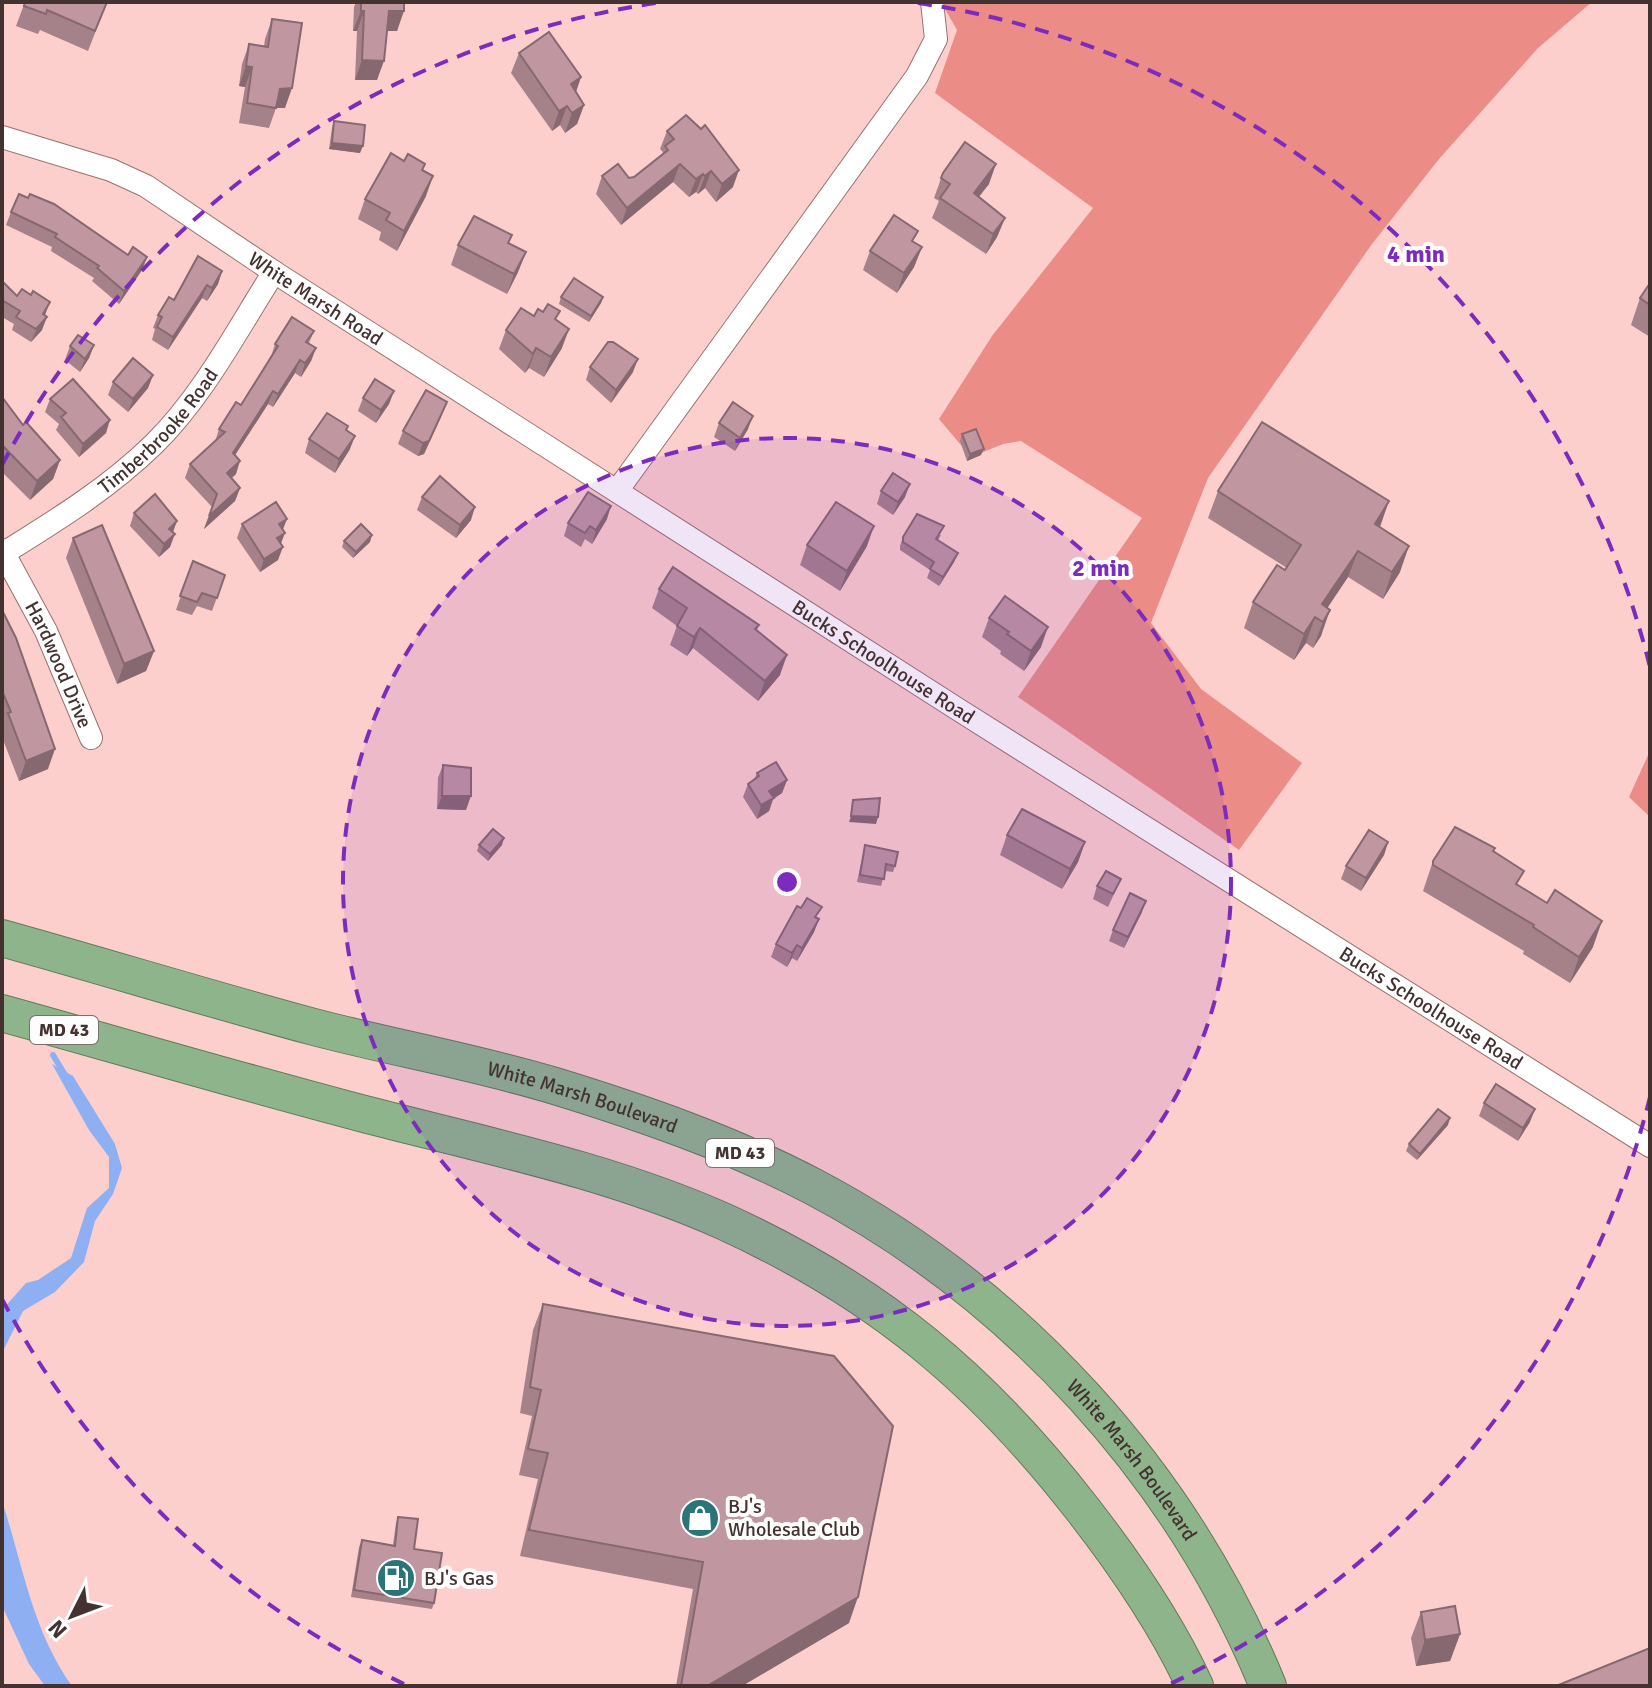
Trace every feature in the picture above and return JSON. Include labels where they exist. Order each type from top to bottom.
[{"type":"highway","name":"White Marsh Boulevard","points":[[2,938],[317,1028],[469,1062],[555,1086],[731,1149],[845,1205],[911,1246],[984,1302],[1056,1367],[1111,1426],[1162,1493],[1207,1564],[1242,1627],[1268,1686]]},
{"type":"highway","name":"MD 43","points":[[2,1013],[610,1179],[724,1221],[798,1259],[861,1295],[926,1344],[974,1383],[1036,1448],[1148,1599],[1195,1686]]},
{"type":"street","points":[[617,491],[917,76],[936,39],[932,2]]},
{"type":"street","name":"White Marsh Road","points":[[2,137],[101,166],[146,186],[274,272],[617,491]]},
{"type":"street","name":"Timberbrooke Road","points":[[3,551],[74,510],[155,443],[195,394],[274,272]]},
{"type":"street","name":"Bucks Schoolhouse Road","points":[[617,491],[1650,1146]]},
{"type":"street","name":"Hardwood Drive","points":[[3,551],[46,631],[91,738]]},
{"type":"shaded area","points":[[941,2],[1592,2],[1538,48],[1439,159],[1372,244],[1208,478],[1151,623],[1201,689],[1302,763],[1239,850],[1018,697],[1142,518],[1021,441],[1003,444],[971,457],[939,419],[992,336],[1093,208],[935,93],[957,30]]},
{"type":"shaded area","points":[[1650,751],[1650,817],[1629,797]]},
{"type":"water","points":[[52,1064],[73,1076],[115,1144],[122,1168],[113,1194],[95,1221],[84,1262],[55,1292],[23,1311],[2,1353],[2,1310],[26,1283],[38,1280],[71,1258],[87,1208],[109,1188],[109,1157],[89,1130]]},
{"type":"water","points":[[2,1501],[38,1620],[58,1665],[72,1686],[45,1686],[29,1664],[4,1610]]},
{"type":"building","points":[[25,2],[107,2],[95,31],[47,10],[46,14],[24,6]]},
{"type":"building","points":[[361,2],[404,2],[404,11],[389,11],[384,61],[362,60],[364,11],[361,11]]},
{"type":"building","points":[[272,19],[302,23],[292,88],[280,89],[276,108],[247,103],[252,67],[246,66],[249,44],[268,47]]},
{"type":"building","points":[[549,32],[581,77],[571,84],[584,105],[572,113],[567,106],[559,111],[519,53]]},
{"type":"building","points":[[686,115],[701,129],[705,125],[739,170],[722,184],[711,171],[696,179],[680,164],[627,208],[602,176],[618,164],[629,178],[634,177],[668,150],[665,146],[674,139],[667,131]]},
{"type":"building","points":[[334,121],[365,125],[363,146],[332,143]]},
{"type":"building","points":[[965,142],[996,164],[974,193],[1005,218],[993,234],[940,198],[950,184],[941,178],[943,173]]},
{"type":"building","points":[[391,153],[404,161],[408,154],[425,164],[422,170],[433,176],[404,231],[386,220],[390,213],[365,199]]},
{"type":"building","points":[[19,194],[28,198],[30,194],[54,204],[128,255],[133,247],[147,257],[124,291],[97,268],[99,266],[55,237],[57,234],[11,212]]},
{"type":"building","points":[[894,215],[918,231],[912,241],[922,247],[904,273],[870,251]]},
{"type":"building","points":[[474,216],[512,235],[508,243],[526,252],[514,274],[458,245]]},
{"type":"building","points":[[198,256],[222,271],[212,288],[207,285],[173,337],[157,327],[162,317],[158,315],[169,297],[174,300]]},
{"type":"building","points":[[574,278],[603,297],[591,316],[561,297]]},
{"type":"building","points":[[2,281],[17,296],[22,289],[31,295],[33,291],[50,302],[43,314],[47,317],[36,329],[16,317],[20,311],[2,300]]},
{"type":"building","points":[[1650,283],[1650,305],[1640,298]]},
{"type":"building","points":[[548,304],[560,311],[555,319],[569,329],[551,357],[536,348],[533,354],[506,330],[521,308],[534,316],[538,309],[543,312]]},
{"type":"building","points":[[292,317],[314,331],[306,342],[316,348],[305,363],[300,360],[278,394],[273,391],[233,453],[240,461],[227,473],[240,488],[209,516],[217,494],[190,464],[225,432],[219,429],[236,402],[241,405],[278,346],[275,344]]},
{"type":"building","points":[[78,335],[94,345],[85,359],[70,346]]},
{"type":"building","points":[[608,342],[613,342],[638,359],[616,390],[590,367]]},
{"type":"building","points":[[133,358],[153,375],[133,399],[113,382]]},
{"type":"building","points":[[73,379],[110,420],[83,444],[61,417],[66,413],[50,399]]},
{"type":"building","points":[[375,379],[394,391],[381,410],[363,398]]},
{"type":"building","points":[[426,390],[447,402],[429,441],[423,443],[403,431]]},
{"type":"building","points":[[2,397],[23,425],[26,422],[60,460],[37,481],[2,445]]},
{"type":"building","points":[[733,402],[753,416],[740,438],[719,423]]},
{"type":"building","points":[[327,413],[348,426],[346,430],[355,436],[339,459],[309,439]]},
{"type":"building","points":[[1262,422],[1389,501],[1375,524],[1409,546],[1392,572],[1358,551],[1322,604],[1330,610],[1323,622],[1315,617],[1304,634],[1253,602],[1277,565],[1285,570],[1301,545],[1218,491]]},
{"type":"building","points":[[976,429],[984,449],[970,454],[962,434]]},
{"type":"building","points":[[893,473],[910,484],[898,502],[881,491]]},
{"type":"building","points":[[440,476],[475,507],[460,525],[422,497]]},
{"type":"building","points":[[588,492],[611,506],[596,530],[590,526],[585,533],[568,523]]},
{"type":"building","points":[[155,494],[177,521],[169,529],[175,534],[164,544],[134,513]]},
{"type":"building","points":[[276,502],[287,519],[279,524],[285,533],[277,538],[283,547],[264,559],[242,524]]},
{"type":"building","points":[[836,502],[874,526],[847,571],[807,545]]},
{"type":"building","points":[[917,514],[944,526],[936,539],[958,553],[943,577],[930,569],[934,562],[903,542]]},
{"type":"building","points":[[361,524],[372,535],[356,552],[344,541]]},
{"type":"building","points":[[102,525],[154,651],[124,664],[73,538]]},
{"type":"building","points":[[193,561],[225,575],[217,598],[202,593],[197,602],[180,596]]},
{"type":"building","points":[[673,567],[759,625],[755,629],[787,655],[765,681],[700,628],[694,637],[677,626],[687,608],[659,589]]},
{"type":"building","points":[[1005,596],[1048,627],[1031,651],[989,618]]},
{"type":"building","points":[[2,610],[16,638],[55,749],[26,761],[2,691]]},
{"type":"building","points":[[776,762],[787,780],[769,791],[774,798],[761,805],[748,784],[759,776],[757,773]]},
{"type":"building","points":[[443,765],[471,768],[471,796],[442,796]]},
{"type":"building","points":[[880,798],[878,817],[851,816],[853,800]]},
{"type":"building","points":[[1022,809],[1085,842],[1070,869],[1007,835]]},
{"type":"building","points":[[1455,827],[1495,848],[1493,851],[1524,871],[1516,884],[1547,903],[1555,890],[1602,921],[1579,957],[1534,925],[1433,865]]},
{"type":"building","points":[[493,829],[504,838],[490,854],[479,845]]},
{"type":"building","points":[[1369,830],[1388,842],[1366,878],[1346,866]]},
{"type":"building","points":[[865,845],[898,852],[895,866],[886,864],[884,879],[860,875]]},
{"type":"building","points":[[1106,871],[1121,879],[1113,894],[1097,886]]},
{"type":"building","points":[[1130,893],[1146,901],[1128,937],[1113,930]]},
{"type":"building","points":[[807,898],[822,907],[815,917],[819,919],[802,948],[797,945],[792,953],[776,944],[797,906],[801,908]]},
{"type":"building","points":[[1496,1084],[1535,1109],[1523,1128],[1484,1103]]},
{"type":"building","points":[[1438,1109],[1450,1118],[1420,1154],[1409,1144]]},
{"type":"building","name":"BJ's Wholesale Club","points":[[543,1304],[834,1356],[893,1426],[858,1597],[707,1686],[681,1686],[703,1562],[529,1530],[548,1453],[528,1449],[541,1390],[530,1387]]},
{"type":"building","name":"BJ's Gas","points":[[398,1517],[418,1519],[414,1549],[442,1553],[434,1603],[354,1590],[362,1540],[395,1546]]},
{"type":"building","points":[[1455,1606],[1460,1634],[1425,1640],[1421,1612]]},
{"type":"building","points":[[1650,1648],[1650,1686],[1556,1686]]},
{"type":"waterway","points":[[53,1055],[65,1075]]},
{"type":"place","name":"BJ's Wholesale Club","points":[[700,1518]]},
{"type":"place","name":"BJ's Gas","points":[[396,1578]]}]
